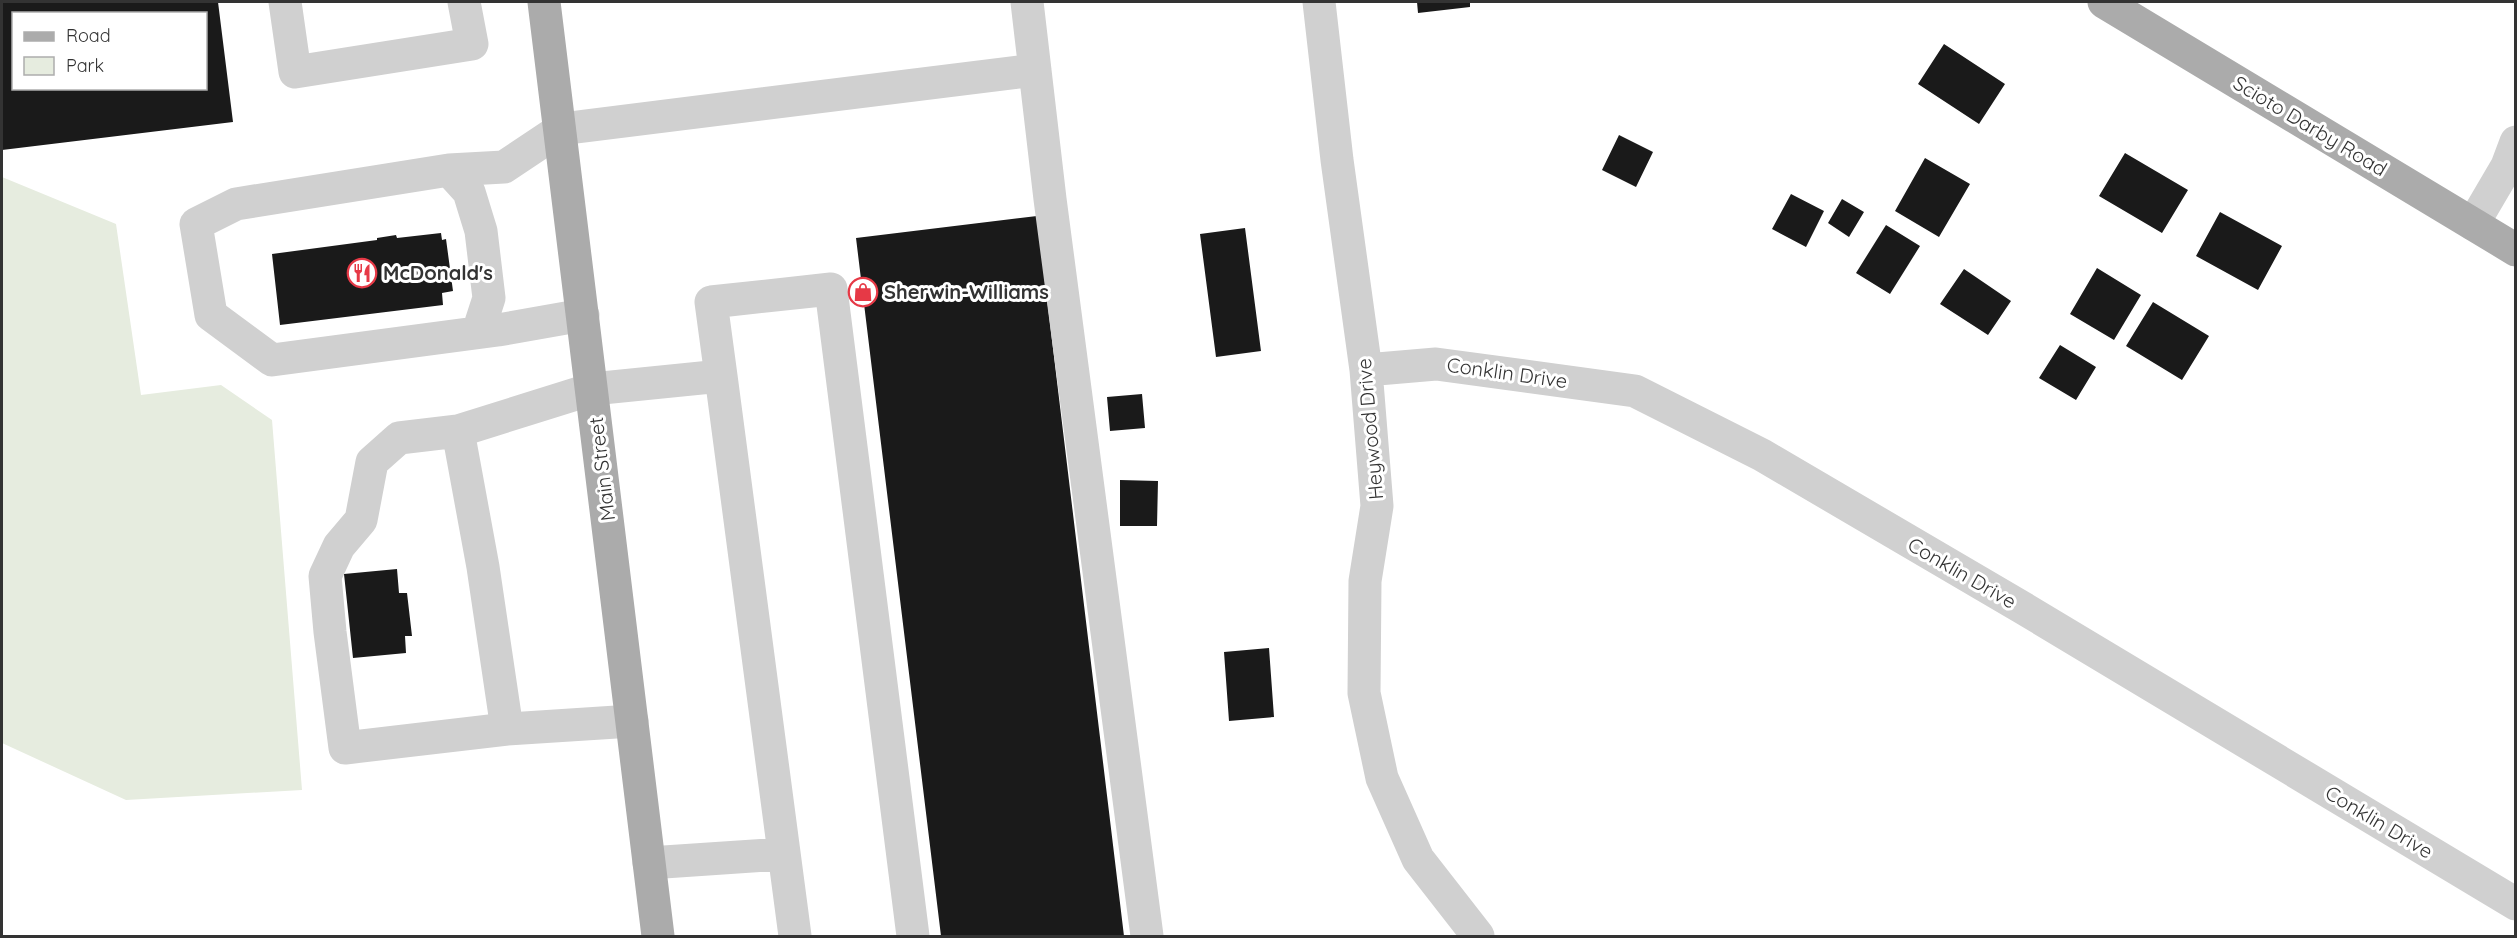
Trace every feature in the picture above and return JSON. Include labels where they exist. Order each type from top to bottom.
[{"type":"main road","name":"Main Street","points":[[544,2],[658,936]]},
{"type":"main road","name":"Scioto Darby Road","points":[[2104,2],[2516,250]]},
{"type":"street","points":[[285,2],[296,72],[472,44],[464,2]]},
{"type":"street","points":[[1027,2],[1051,211],[1147,936]]},
{"type":"street","name":"Heywood Drive","points":[[1319,2],[1337,160],[1366,370],[1377,506],[1365,581],[1364,693],[1382,778],[1418,859],[1478,936]]},
{"type":"street","points":[[583,315],[272,360],[211,315],[196,224],[236,204],[449,170],[504,167],[561,129],[1035,70]]},
{"type":"street","points":[[2473,224],[2507,166],[2516,142]]},
{"type":"street","points":[[449,170],[469,192],[481,231],[489,298],[478,332]]},
{"type":"street","points":[[795,936],[711,302],[831,289],[913,936]]},
{"type":"street","name":"Conklin Drive","points":[[1366,370],[1436,364],[1635,391],[1772,460],[2516,904]]},
{"type":"street","points":[[632,721],[507,729],[345,748],[325,576],[339,546],[361,520],[372,462],[399,438],[458,431],[592,389],[721,376]]},
{"type":"street","points":[[458,431],[483,567],[507,729]]},
{"type":"street","points":[[649,863],[784,854]]},
{"type":"green space","points":[[2,177],[116,224],[141,395],[221,385],[272,420],[302,790],[126,800],[2,743]]},
{"type":"building","points":[[2,2],[218,2],[233,122],[2,150]]},
{"type":"building","points":[[1417,2],[1470,2],[1470,7],[1418,13]]},
{"type":"building","points":[[1944,44],[2005,84],[1979,124],[1918,84]]},
{"type":"building","points":[[1619,135],[1653,152],[1636,187],[1602,170]]},
{"type":"building","points":[[2125,153],[2188,190],[2162,233],[2099,196]]},
{"type":"building","points":[[1925,158],[1970,184],[1939,237],[1895,211]]},
{"type":"building","points":[[1791,194],[1824,211],[1806,247],[1772,229]]},
{"type":"building","points":[[1842,199],[1864,212],[1849,237],[1828,223]]},
{"type":"building","points":[[2220,212],[2282,246],[2258,290],[2196,256]]},
{"type":"building","points":[[1037,216],[1124,936],[941,936],[856,238]]},
{"type":"building","points":[[1886,225],[1920,246],[1890,294],[1856,273]]},
{"type":"building","points":[[1245,228],[1261,351],[1216,357],[1200,234]]},
{"type":"building","name":"McDonald's","points":[[441,233],[442,240],[446,239],[453,291],[442,293],[443,305],[280,325],[272,254],[377,240],[377,238],[396,235],[397,238]]},
{"type":"building","points":[[2097,268],[2141,295],[2114,340],[2070,314]]},
{"type":"building","points":[[1964,269],[2011,301],[1988,335],[1940,304]]},
{"type":"building","points":[[2153,302],[2209,336],[2182,380],[2126,346]]},
{"type":"building","points":[[2060,345],[2096,367],[2076,400],[2039,378]]},
{"type":"building","points":[[1142,394],[1145,428],[1110,431],[1107,397]]},
{"type":"building","points":[[1120,480],[1158,481],[1157,526],[1120,526]]},
{"type":"building","points":[[397,569],[399,593],[407,593],[412,636],[405,636],[406,653],[353,658],[344,574]]},
{"type":"building","points":[[1269,648],[1274,717],[1229,721],[1224,652]]},
{"type":"place","name":"McDonald's","points":[[362,273]]},
{"type":"place","name":"Sherwin-Williams","points":[[863,292]]}]
